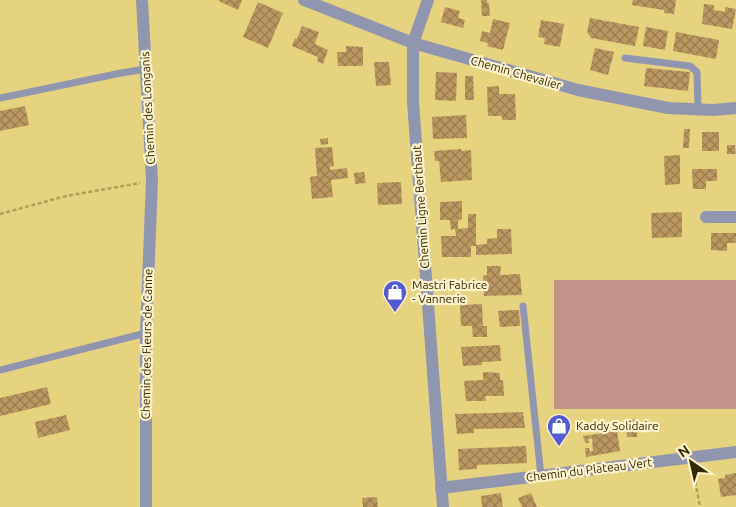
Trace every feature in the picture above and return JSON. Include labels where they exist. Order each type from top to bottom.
[{"type":"street","name":"Chemin des Longanis","points":[[142,0],[152,180]]},
{"type":"street","name":"Chemin Ligne Berthaut","points":[[428,0],[413,43],[413,102],[443,507]]},
{"type":"street","name":"Chemin Chevalier","points":[[308,1],[413,43],[578,90],[668,108],[713,110],[736,108]]},
{"type":"street","name":"Chemin des Fleurs de Canne","points":[[146,507],[146,333],[152,180]]},
{"type":"street","points":[[706,217],[736,217]]},
{"type":"street","name":"Chemin du Plateau Vert","points":[[441,488],[736,452]]},
{"type":"lane","points":[[625,58],[690,66],[697,72],[698,109]]},
{"type":"lane","points":[[0,98],[120,72],[146,69]]},
{"type":"lane","points":[[523,306],[541,476]]},
{"type":"lane","points":[[0,370],[146,333]]},
{"type":"path","name":"Chemin des Longanis","points":[[0,214],[66,196],[152,180]]},
{"type":"path","points":[[692,458],[700,507]]},
{"type":"shaded area","points":[[554,280],[736,280],[736,409],[554,409]]},
{"type":"building","points":[[220,0],[242,0],[238,10]]},
{"type":"building","points":[[481,0],[487,0],[487,3],[489,3],[490,16],[482,16]]},
{"type":"building","points":[[633,0],[676,0],[674,14],[664,13],[664,10],[632,5]]},
{"type":"building","points":[[258,2],[283,13],[268,48],[243,37]]},
{"type":"building","points":[[704,4],[714,5],[714,10],[725,12],[725,7],[736,9],[732,29],[702,24]]},
{"type":"building","points":[[445,7],[460,11],[458,18],[465,20],[463,28],[441,22]]},
{"type":"building","points":[[590,18],[639,27],[635,46],[591,38],[587,32]]},
{"type":"building","points":[[493,19],[510,23],[503,50],[487,46],[488,43],[480,41],[482,31],[490,33]]},
{"type":"building","points":[[541,20],[564,24],[560,47],[544,44],[545,38],[538,37]]},
{"type":"building","points":[[302,26],[319,32],[315,44],[328,50],[323,64],[317,61],[318,57],[292,46]]},
{"type":"building","points":[[646,27],[668,31],[665,50],[643,46]]},
{"type":"building","points":[[676,32],[719,40],[716,59],[673,51]]},
{"type":"building","points":[[346,46],[363,47],[363,66],[338,66],[337,52],[346,52]]},
{"type":"building","points":[[595,48],[614,52],[608,75],[590,70]]},
{"type":"building","points":[[374,62],[389,62],[391,85],[376,86]]},
{"type":"building","points":[[646,68],[690,72],[688,91],[644,86]]},
{"type":"building","points":[[436,72],[457,73],[456,101],[435,100]]},
{"type":"building","points":[[465,76],[473,76],[474,100],[465,100]]},
{"type":"building","points":[[499,86],[499,94],[515,94],[516,120],[502,120],[502,116],[488,116],[487,87]]},
{"type":"building","points":[[25,106],[29,125],[0,131],[0,111]]},
{"type":"building","points":[[466,115],[467,138],[433,139],[432,117]]},
{"type":"building","points":[[684,129],[690,129],[689,148],[683,148]]},
{"type":"building","points":[[702,132],[719,132],[719,151],[702,151]]},
{"type":"building","points":[[328,138],[328,144],[321,145],[320,139]]},
{"type":"building","points":[[727,145],[735,145],[736,154],[727,154]]},
{"type":"building","points":[[332,147],[334,166],[330,167],[330,170],[347,168],[348,178],[331,180],[333,197],[312,199],[310,177],[317,176],[315,148]]},
{"type":"building","points":[[461,149],[461,151],[471,150],[472,180],[441,182],[439,161],[435,161],[434,151]]},
{"type":"building","points":[[680,155],[680,184],[665,185],[664,156]]},
{"type":"building","points":[[692,169],[717,169],[717,181],[706,181],[706,189],[693,189]]},
{"type":"building","points":[[364,172],[366,183],[355,184],[354,173]]},
{"type":"building","points":[[401,182],[402,204],[378,205],[377,183]]},
{"type":"building","points":[[462,201],[462,219],[458,220],[458,229],[468,228],[468,214],[476,214],[476,246],[471,246],[471,257],[442,257],[441,236],[456,236],[455,229],[451,230],[450,220],[440,220],[440,202]]},
{"type":"building","points":[[682,212],[682,237],[652,238],[651,213]]},
{"type":"building","points":[[497,229],[511,229],[512,254],[476,255],[476,245],[487,244],[487,239],[497,238]]},
{"type":"building","points":[[711,233],[736,233],[736,243],[727,243],[727,251],[711,250]]},
{"type":"building","points":[[487,266],[501,266],[500,275],[520,274],[522,295],[484,296],[483,276],[487,275]]},
{"type":"building","points":[[482,304],[483,326],[487,326],[487,337],[473,337],[472,326],[461,326],[460,305]]},
{"type":"building","points":[[519,310],[520,326],[500,327],[498,311]]},
{"type":"building","points":[[500,345],[501,361],[463,366],[461,347]]},
{"type":"building","points":[[483,372],[500,373],[500,380],[503,380],[504,396],[485,396],[486,401],[466,401],[464,381],[483,380]]},
{"type":"building","points":[[47,387],[51,404],[0,416],[0,398]]},
{"type":"building","points":[[523,412],[525,428],[474,429],[474,433],[457,434],[455,414]]},
{"type":"building","points":[[66,415],[70,430],[38,438],[35,422]]},
{"type":"building","points":[[636,419],[637,437],[627,437],[626,420]]},
{"type":"building","points":[[617,431],[620,451],[586,457],[585,448],[589,448],[590,452],[593,451],[592,438],[588,439],[589,443],[585,443],[583,436]]},
{"type":"building","points":[[526,446],[527,463],[477,465],[477,469],[459,470],[458,449]]},
{"type":"building","points":[[736,473],[736,495],[721,497],[718,479],[725,478],[725,475]]},
{"type":"building","points":[[501,493],[503,507],[482,507],[481,496]]},
{"type":"building","points":[[531,493],[537,507],[522,507],[518,498]]},
{"type":"building","points":[[377,497],[378,507],[363,507],[362,498]]},
{"type":"place","name":"Mastri Fabrice - Vannerie","points":[[395,313]]},
{"type":"place","name":"Kaddy Solidaire","points":[[559,447]]}]
